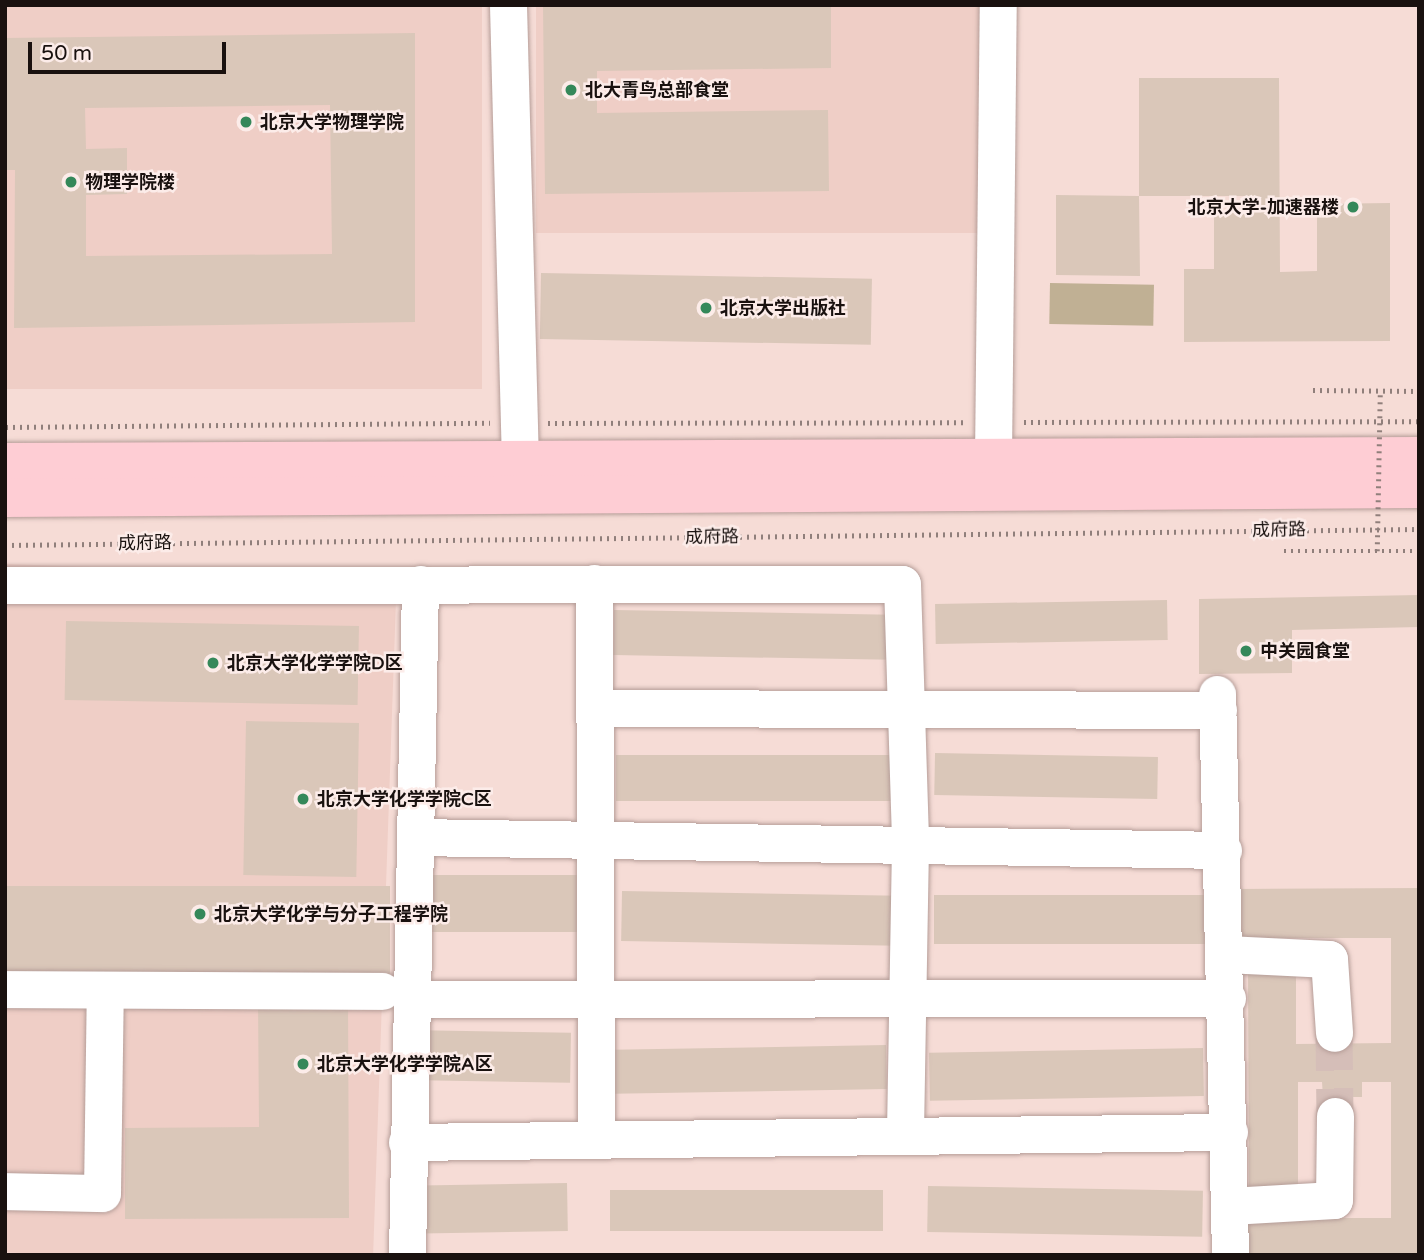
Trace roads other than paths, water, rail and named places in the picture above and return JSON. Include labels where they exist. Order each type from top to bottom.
[{"type":"main road","points":[[5,462],[520,461],[994,440],[1419,456]]},
{"type":"main road","points":[[5,498],[1419,489]]},
{"type":"street","points":[[508,5],[520,461]]},
{"type":"street","points":[[994,440],[998,5]]},
{"type":"street","points":[[594,583],[598,708],[594,999],[596,1139]]},
{"type":"street","points":[[407,1255],[407,1142],[397,995],[415,838],[420,584]]},
{"type":"street","points":[[5,585],[902,584],[910,845],[905,1135]]},
{"type":"street","points":[[598,708],[907,709],[1217,702],[1226,954],[1230,1255]]},
{"type":"street","points":[[415,838],[1223,850]]},
{"type":"street","points":[[1226,954],[1329,959],[1334,1033]]},
{"type":"street","points":[[5,989],[907,1002],[1227,998]]},
{"type":"street","points":[[5,1191],[102,1193],[104,989]]},
{"type":"street","points":[[1230,1206],[1334,1200],[1335,1116]]},
{"type":"street","points":[[407,1142],[1229,1132]]},
{"type":"tunnel","points":[[1334,1033],[1335,1116]]},
{"type":"place","name":"北大青鸟总部食堂","points":[[571,90]]},
{"type":"place","name":"北京大学物理学院","points":[[246,122]]},
{"type":"place","name":"物理学院楼","points":[[71,182]]},
{"type":"place","name":"北京大学-加速器楼","points":[[1353,207]]},
{"type":"place","name":"北京大学出版社","points":[[706,308]]},
{"type":"place","name":"中关园食堂","points":[[1246,651]]},
{"type":"place","name":"北京大学化学学院D区","points":[[213,663]]},
{"type":"place","name":"北京大学化学学院C区","points":[[303,799]]},
{"type":"place","name":"北京大学化学与分子工程学院","points":[[200,914]]},
{"type":"place","name":"北京大学化学学院A区","points":[[303,1064]]}]
